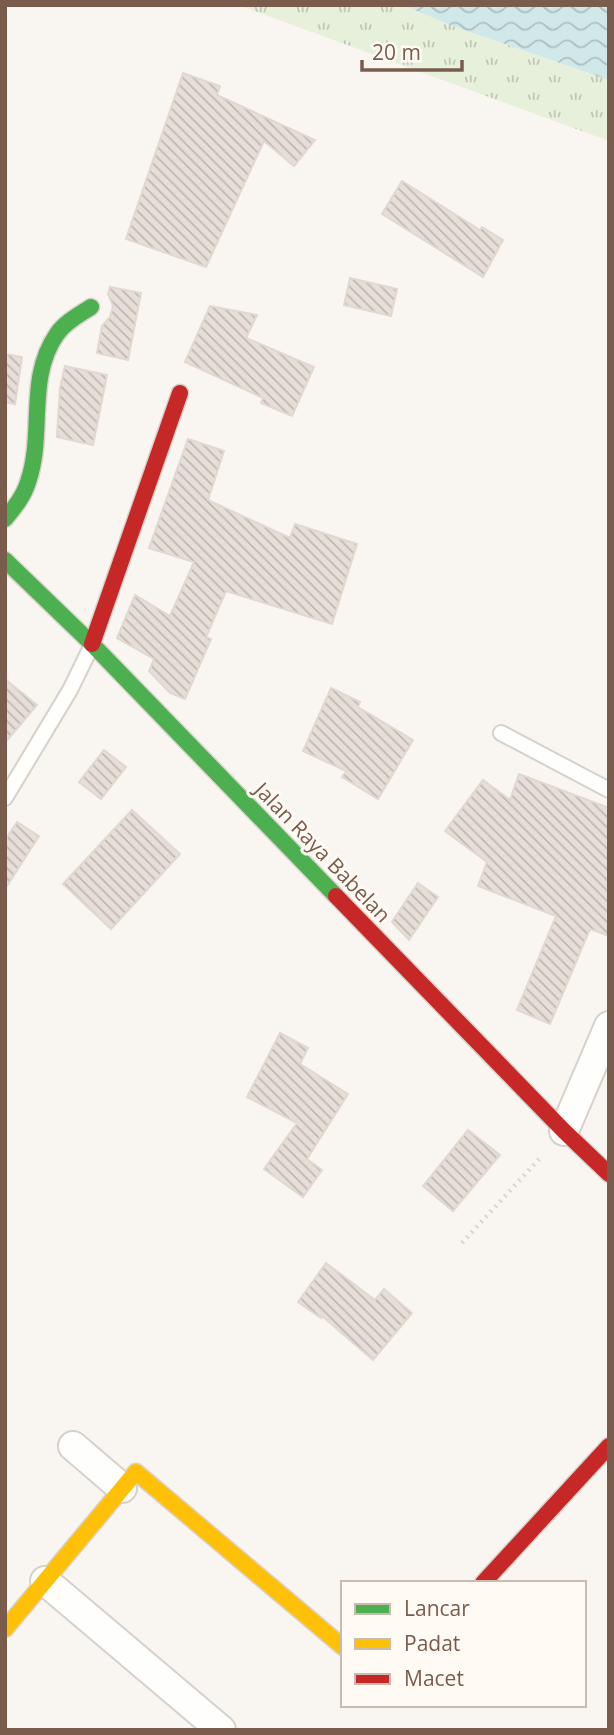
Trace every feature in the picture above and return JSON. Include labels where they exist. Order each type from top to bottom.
[{"type":"street","points":[[5,519],[19,504],[30,478],[37,398],[49,349],[68,322],[91,307]]},
{"type":"street","points":[[92,644],[180,393]]},
{"type":"street","name":"Jalan Raya Babelan","points":[[5,560],[92,644],[564,1131],[609,1174]]},
{"type":"street","points":[[564,1131],[609,1026]]},
{"type":"street","points":[[73,1446],[122,1488]]},
{"type":"street","points":[[485,1581],[609,1446]]},
{"type":"street","points":[[5,1629],[136,1472],[341,1645]]},
{"type":"street","points":[[45,1581],[221,1730]]},
{"type":"lane","points":[[5,798],[71,690],[92,644]]},
{"type":"lane","points":[[501,733],[609,789]]},
{"type":"path","points":[[462,1244],[564,1131]]},
{"type":"green space","points":[[238,5],[403,5],[450,25],[609,80],[609,141]]},
{"type":"water","points":[[403,5],[609,5],[609,80],[450,25]]},
{"type":"building","points":[[183,73],[220,86],[217,95],[315,140],[294,166],[264,141],[206,267],[126,239]]},
{"type":"building","points":[[402,181],[480,230],[482,227],[503,240],[483,277],[382,214]]},
{"type":"building","points":[[350,278],[397,289],[391,316],[344,305]]},
{"type":"building","points":[[110,287],[141,293],[128,360],[97,353],[102,326],[110,317],[113,306],[108,294]]},
{"type":"building","points":[[210,306],[257,315],[246,338],[314,367],[292,416],[261,403],[263,398],[185,362]]},
{"type":"building","points":[[5,354],[22,357],[15,404],[5,402]]},
{"type":"building","points":[[65,366],[107,375],[93,445],[57,437],[60,388]]},
{"type":"building","points":[[188,439],[224,451],[208,500],[290,538],[295,524],[357,544],[332,624],[226,591],[206,637],[211,639],[185,699],[170,693],[149,671],[154,659],[117,638],[135,595],[170,616],[194,562],[149,548]]},
{"type":"building","points":[[5,679],[37,705],[5,743]]},
{"type":"building","points":[[331,688],[360,702],[358,707],[413,740],[378,799],[342,777],[346,771],[303,751]]},
{"type":"building","points":[[104,750],[126,767],[101,799],[79,782]]},
{"type":"building","points":[[519,774],[609,808],[609,936],[590,929],[550,1024],[517,1010],[556,916],[478,886],[487,862],[445,831],[483,780],[510,800]]},
{"type":"building","points":[[132,810],[180,854],[111,929],[63,884]]},
{"type":"building","points":[[17,822],[39,836],[5,889],[5,840]]},
{"type":"building","points":[[418,883],[438,897],[409,940],[392,922]]},
{"type":"building","points":[[280,1033],[308,1048],[300,1064],[348,1094],[307,1159],[322,1170],[303,1197],[264,1169],[297,1123],[247,1097]]},
{"type":"building","points":[[468,1130],[500,1155],[453,1211],[423,1186]]},
{"type":"building","points":[[326,1263],[375,1300],[384,1289],[412,1313],[373,1360],[322,1316],[321,1318],[298,1302]]},
{"type":"traffic: fast","points":[[5,519],[24,492],[33,464],[39,388],[48,351],[64,326],[91,307]]},
{"type":"traffic: fast","points":[[5,560],[92,644],[336,896]]},
{"type":"traffic: slow","points":[[5,1629],[136,1472],[341,1645]]},
{"type":"traffic: jam","points":[[92,644],[180,393]]},
{"type":"traffic: jam","points":[[336,896],[609,1174]]},
{"type":"traffic: jam","points":[[485,1581],[609,1446]]}]
